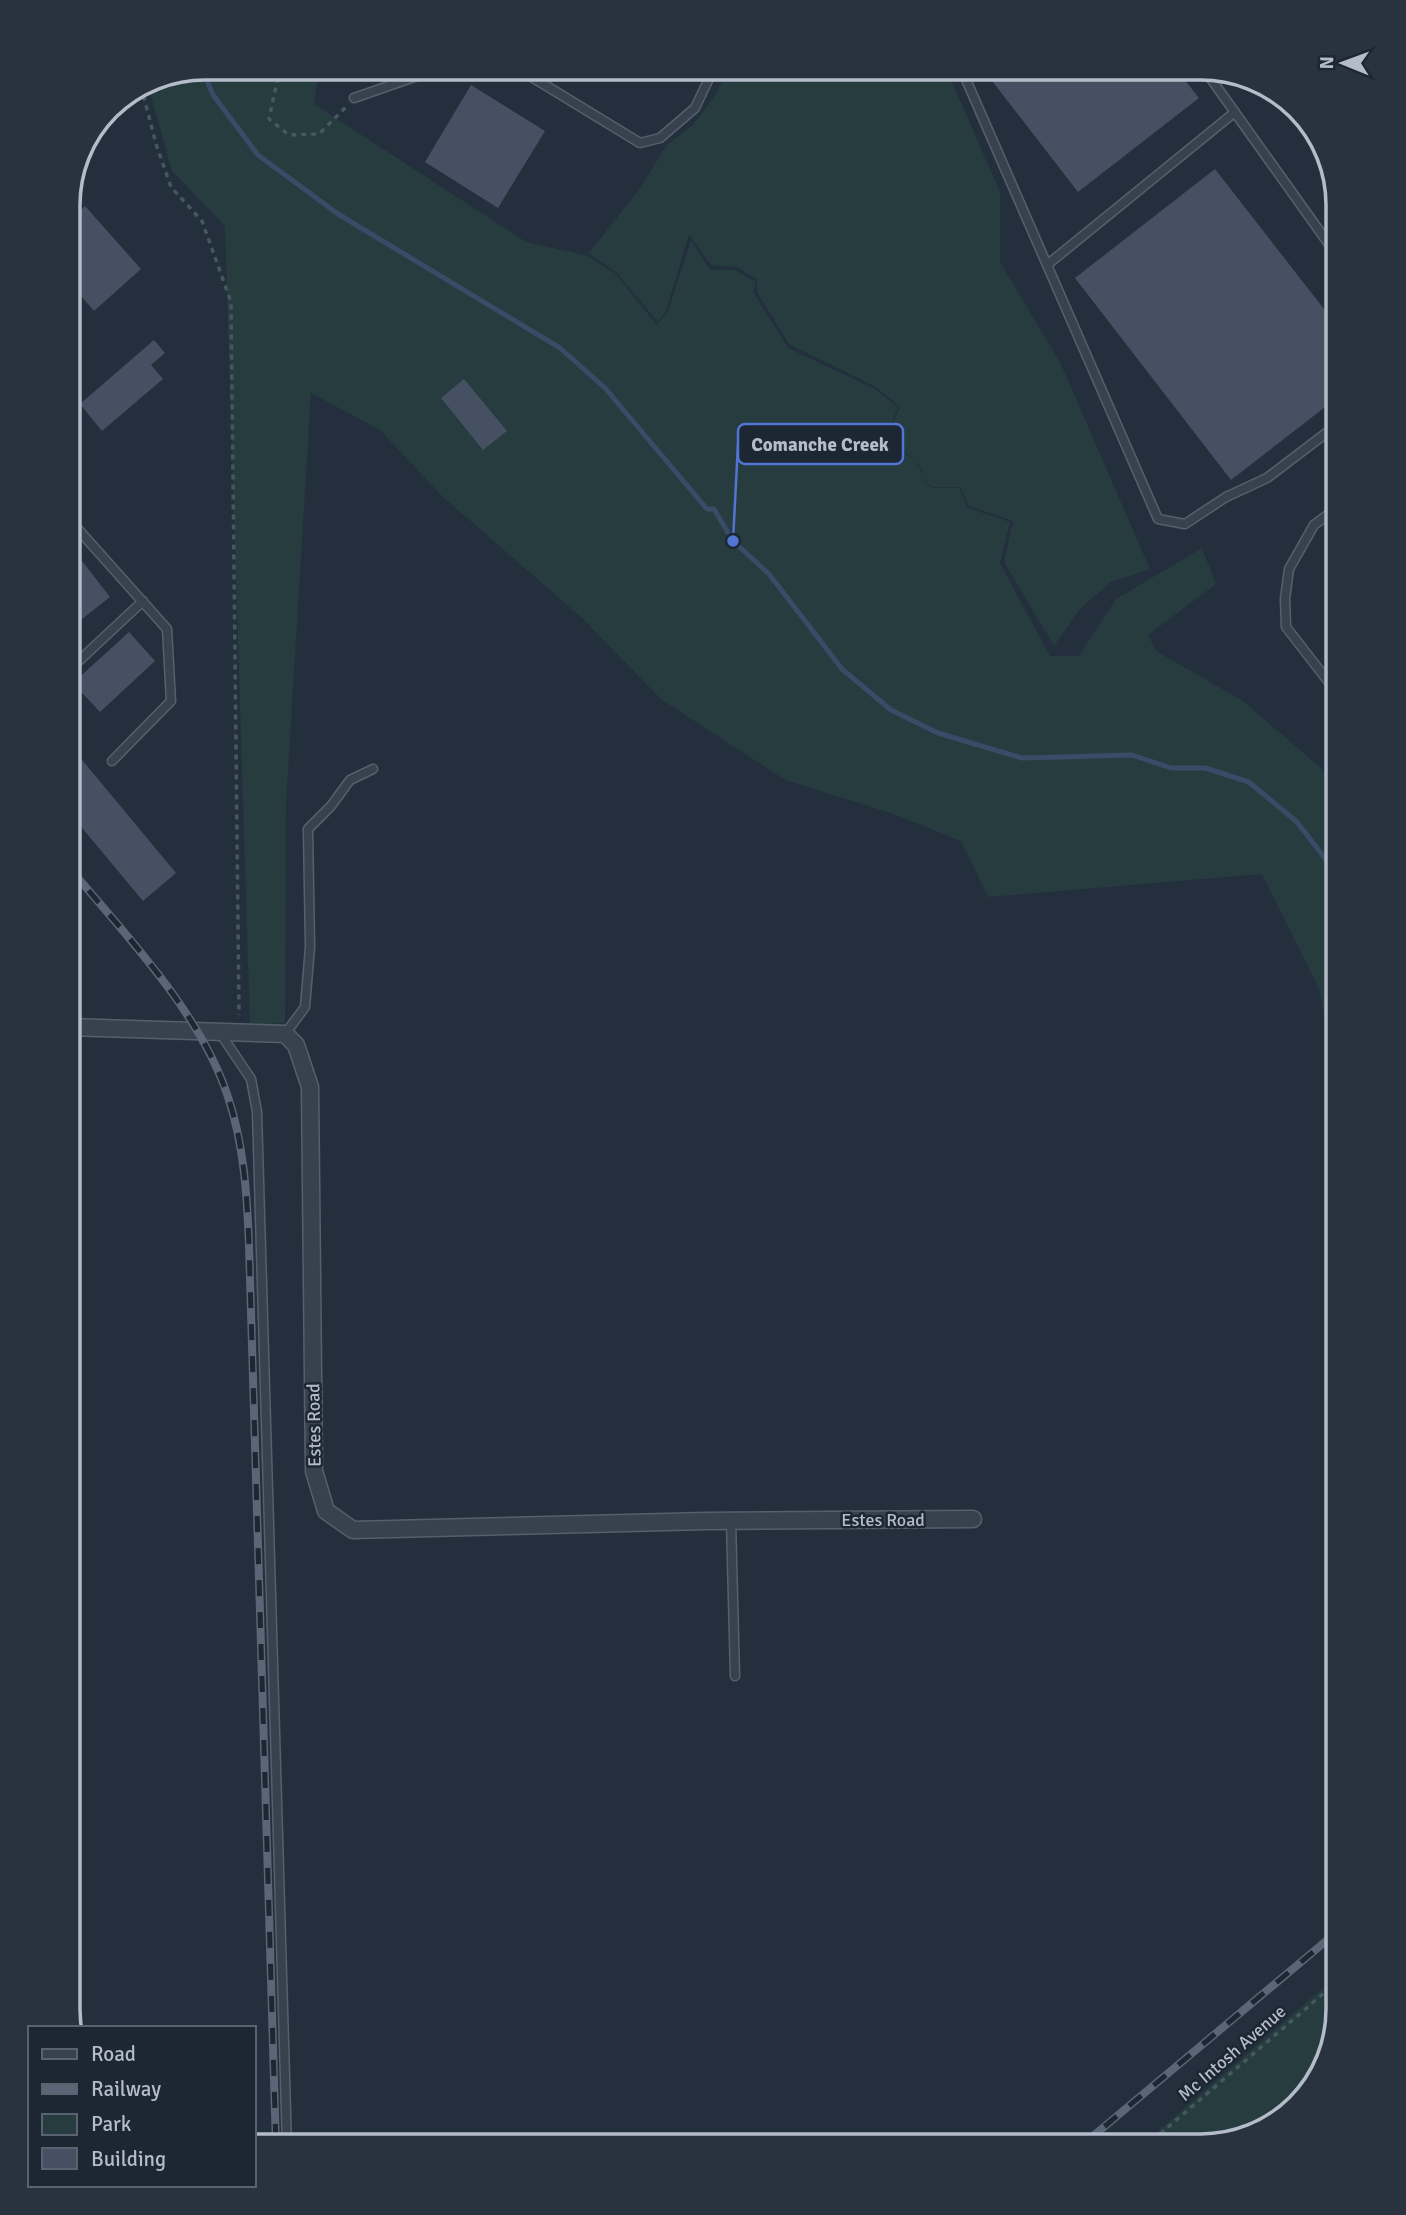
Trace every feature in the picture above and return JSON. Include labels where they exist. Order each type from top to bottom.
[{"type":"street","points":[[81,1027],[285,1034]]},
{"type":"street","name":"Estes Road","points":[[285,1034],[296,1045],[310,1087],[314,1471],[326,1511],[354,1530],[732,1521],[973,1519]]},
{"type":"lane","points":[[354,98],[403,81]]},
{"type":"lane","points":[[538,81],[640,143],[660,138],[695,108],[708,81]]},
{"type":"lane","points":[[967,81],[1158,519],[1185,524],[1226,497],[1267,478],[1326,433]]},
{"type":"lane","points":[[1213,82],[1326,240]]},
{"type":"lane","points":[[1047,265],[1235,112]]},
{"type":"lane","points":[[1326,516],[1314,525],[1289,569],[1285,599],[1286,627],[1326,679]]},
{"type":"lane","points":[[81,532],[167,629],[171,701],[112,761]]},
{"type":"lane","points":[[81,659],[143,601]]},
{"type":"lane","points":[[285,1034],[305,1007],[310,947],[308,829],[331,806],[351,780],[373,769]]},
{"type":"lane","points":[[217,1030],[251,1079],[257,1112],[288,2134]]},
{"type":"lane","points":[[732,1521],[735,1676]]},
{"type":"path","points":[[277,81],[269,119],[289,135],[319,134],[354,98]]},
{"type":"path","points":[[144,97],[171,187],[202,220],[231,302],[239,1031]]},
{"type":"path","name":"Mc Intosh Avenue","points":[[1160,2134],[1326,1991]]},
{"type":"green space","points":[[197,81],[317,81],[314,104],[526,242],[585,255],[615,273],[657,325],[668,311],[691,240],[710,270],[735,270],[755,282],[754,293],[788,348],[875,389],[898,408],[884,440],[913,460],[931,488],[959,488],[968,508],[1010,522],[1000,563],[1050,656],[1079,656],[1116,599],[1202,548],[1216,584],[1148,635],[1156,651],[1243,701],[1326,774],[1326,1024],[1319,988],[1262,874],[988,897],[961,841],[894,814],[785,780],[661,699],[583,619],[442,496],[380,430],[311,393],[286,803],[285,1023],[250,1025],[225,226],[172,171],[150,93]]},
{"type":"green space","points":[[723,81],[952,81],[1000,192],[1000,262],[1060,362],[1150,569],[1111,582],[1080,609],[1054,646],[1004,562],[1013,521],[969,506],[960,487],[931,487],[923,478],[922,469],[910,456],[885,439],[900,407],[876,387],[789,344],[757,292],[757,279],[737,267],[711,265],[689,235],[666,311],[658,322],[616,272],[589,253],[638,191],[667,145],[693,125]]},
{"type":"green space","points":[[1326,1985],[1324,2026],[1316,2058],[1300,2086],[1277,2109],[1256,2122],[1225,2132],[1155,2134]]},
{"type":"building","points":[[992,81],[1186,81],[1199,98],[1078,192]]},
{"type":"building","points":[[471,85],[545,131],[498,208],[425,162]]},
{"type":"building","points":[[1215,169],[1326,312],[1326,406],[1231,480],[1075,278]]},
{"type":"building","points":[[85,206],[141,269],[94,311],[81,296],[81,210]]},
{"type":"building","points":[[154,340],[165,353],[151,365],[163,379],[102,431],[81,403]]},
{"type":"building","points":[[464,379],[507,431],[483,450],[441,398]]},
{"type":"building","points":[[81,562],[110,597],[81,620]]},
{"type":"building","points":[[129,632],[155,661],[100,712],[81,691],[81,676]]},
{"type":"building","points":[[81,758],[176,873],[143,901],[81,826]]},
{"type":"waterway","points":[[207,81],[213,95],[258,155],[338,214],[560,348],[605,388],[707,509],[714,509],[733,541],[769,574],[842,669],[891,710],[938,733],[1022,758],[1132,755],[1171,768],[1205,768],[1249,782],[1297,822],[1326,860]]},
{"type":"railway","points":[[81,881],[159,975],[199,1034],[228,1097],[241,1152],[249,1245],[276,2134]]},
{"type":"railway","points":[[1096,2134],[1326,1941]]},
{"type":"place","name":"Comanche Creek","points":[[733,541]]}]
